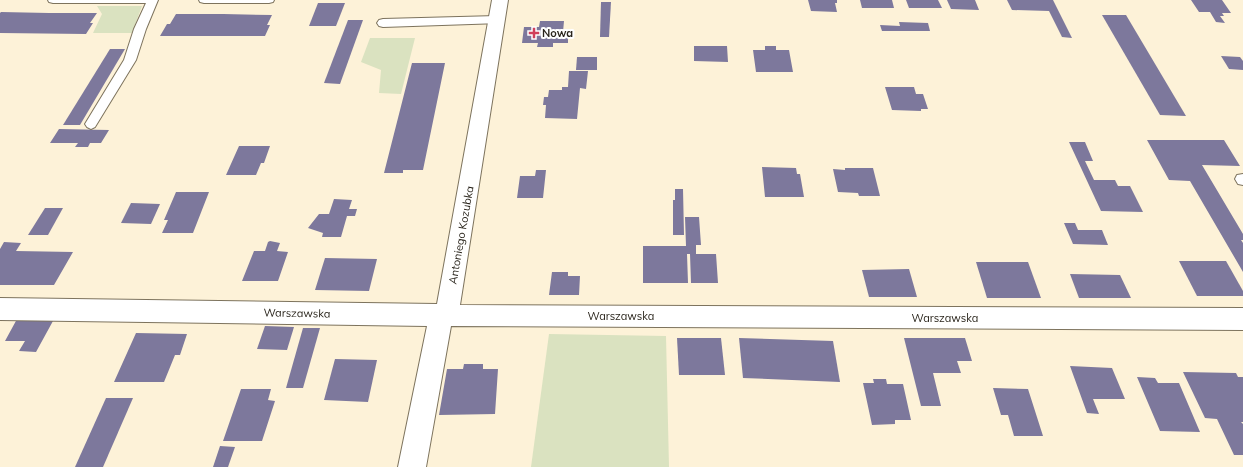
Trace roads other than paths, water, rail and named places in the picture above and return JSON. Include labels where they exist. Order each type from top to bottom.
[{"type":"street","name":"Antoniego Kozubka","points":[[412,467],[438,328],[449,304],[499,10]]},
{"type":"street","name":"Warszawska","points":[[0,309],[444,315],[1243,319]]},
{"type":"lane","points":[[53,0],[150,0],[130,60],[91,124]]},
{"type":"lane","points":[[204,0],[269,0]]},
{"type":"lane","points":[[383,23],[499,10]]},
{"type":"place","name":"Nowa","points":[[534,33]]}]
